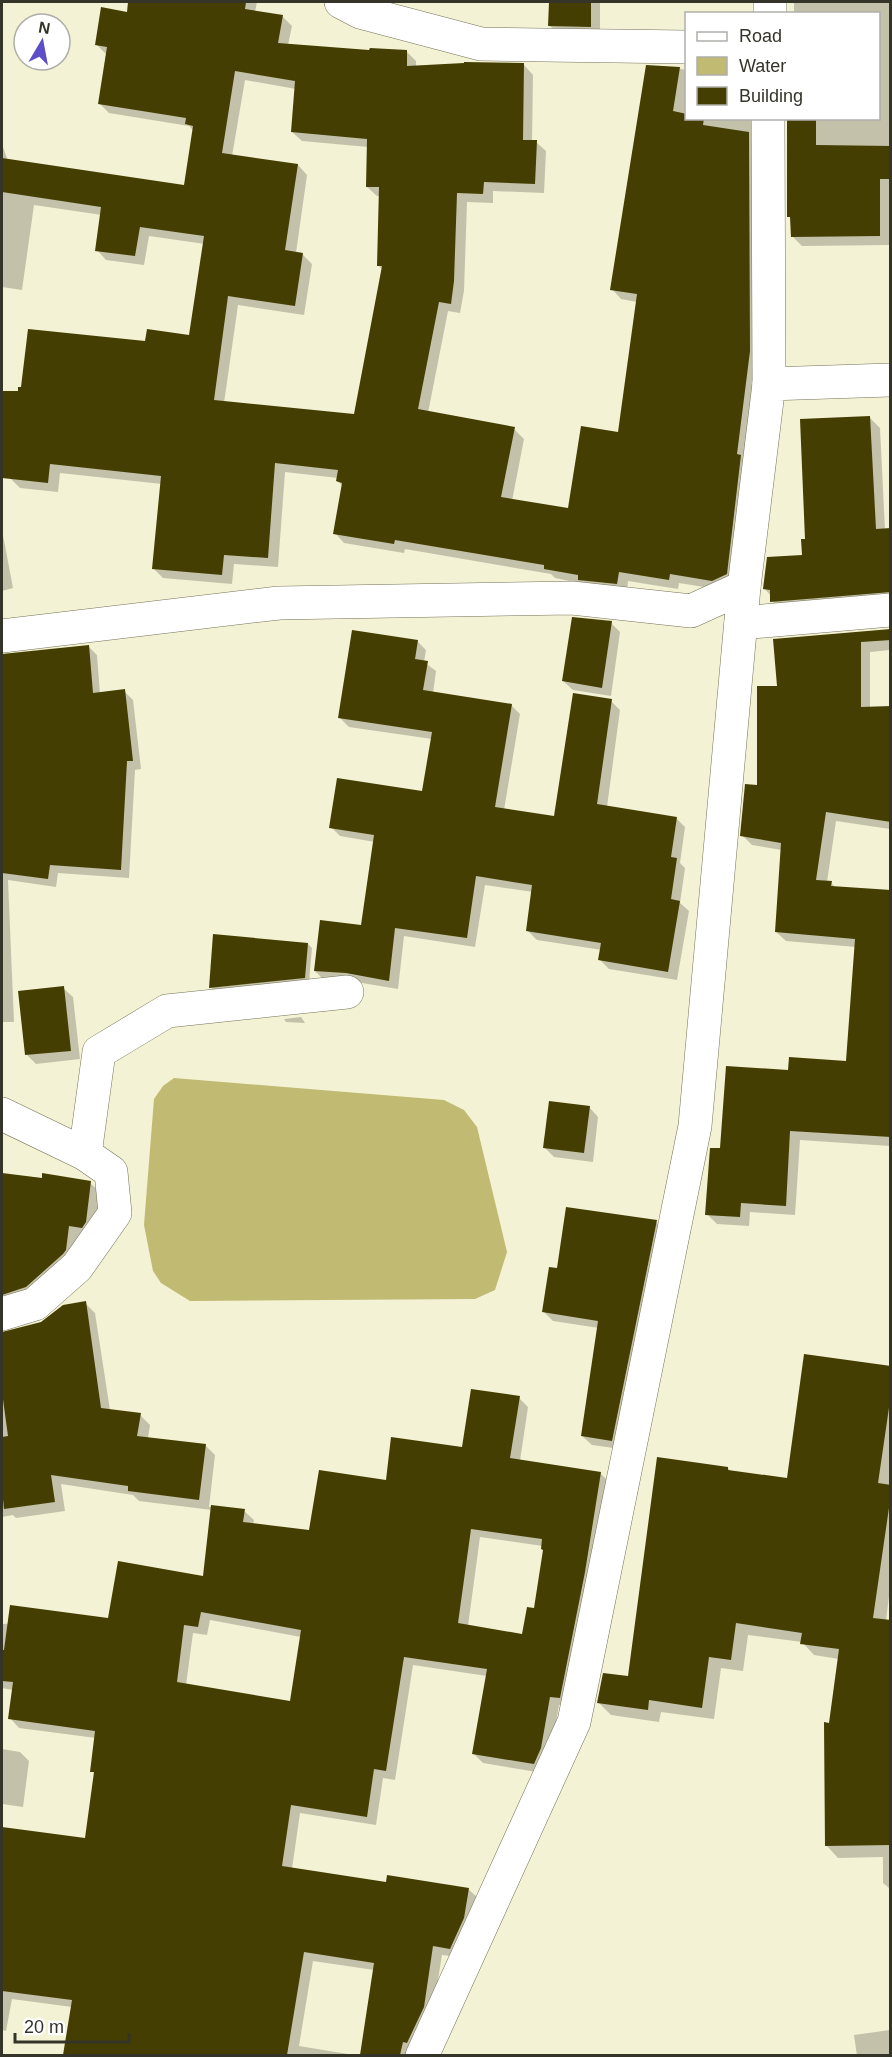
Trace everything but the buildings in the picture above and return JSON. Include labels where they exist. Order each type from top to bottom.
[{"type":"street","points":[[341,2],[360,12],[481,44],[685,47]]},
{"type":"street","points":[[422,2055],[574,1722],[695,1126],[744,587],[769,384],[768,120]]},
{"type":"street","points":[[769,384],[891,380]]},
{"type":"street","points":[[2,636],[279,603],[572,598],[691,611],[744,587]]},
{"type":"street","points":[[741,623],[891,610]]},
{"type":"street","points":[[85,1154],[99,1052],[167,1011],[347,992]]},
{"type":"street","points":[[2,1114],[85,1154],[111,1172],[115,1213],[76,1268],[35,1304],[2,1314]]},
{"type":"water","points":[[174,1078],[444,1100],[464,1110],[477,1127],[507,1252],[495,1290],[475,1299],[190,1301],[161,1283],[153,1271],[144,1225],[154,1099],[163,1086]]}]
